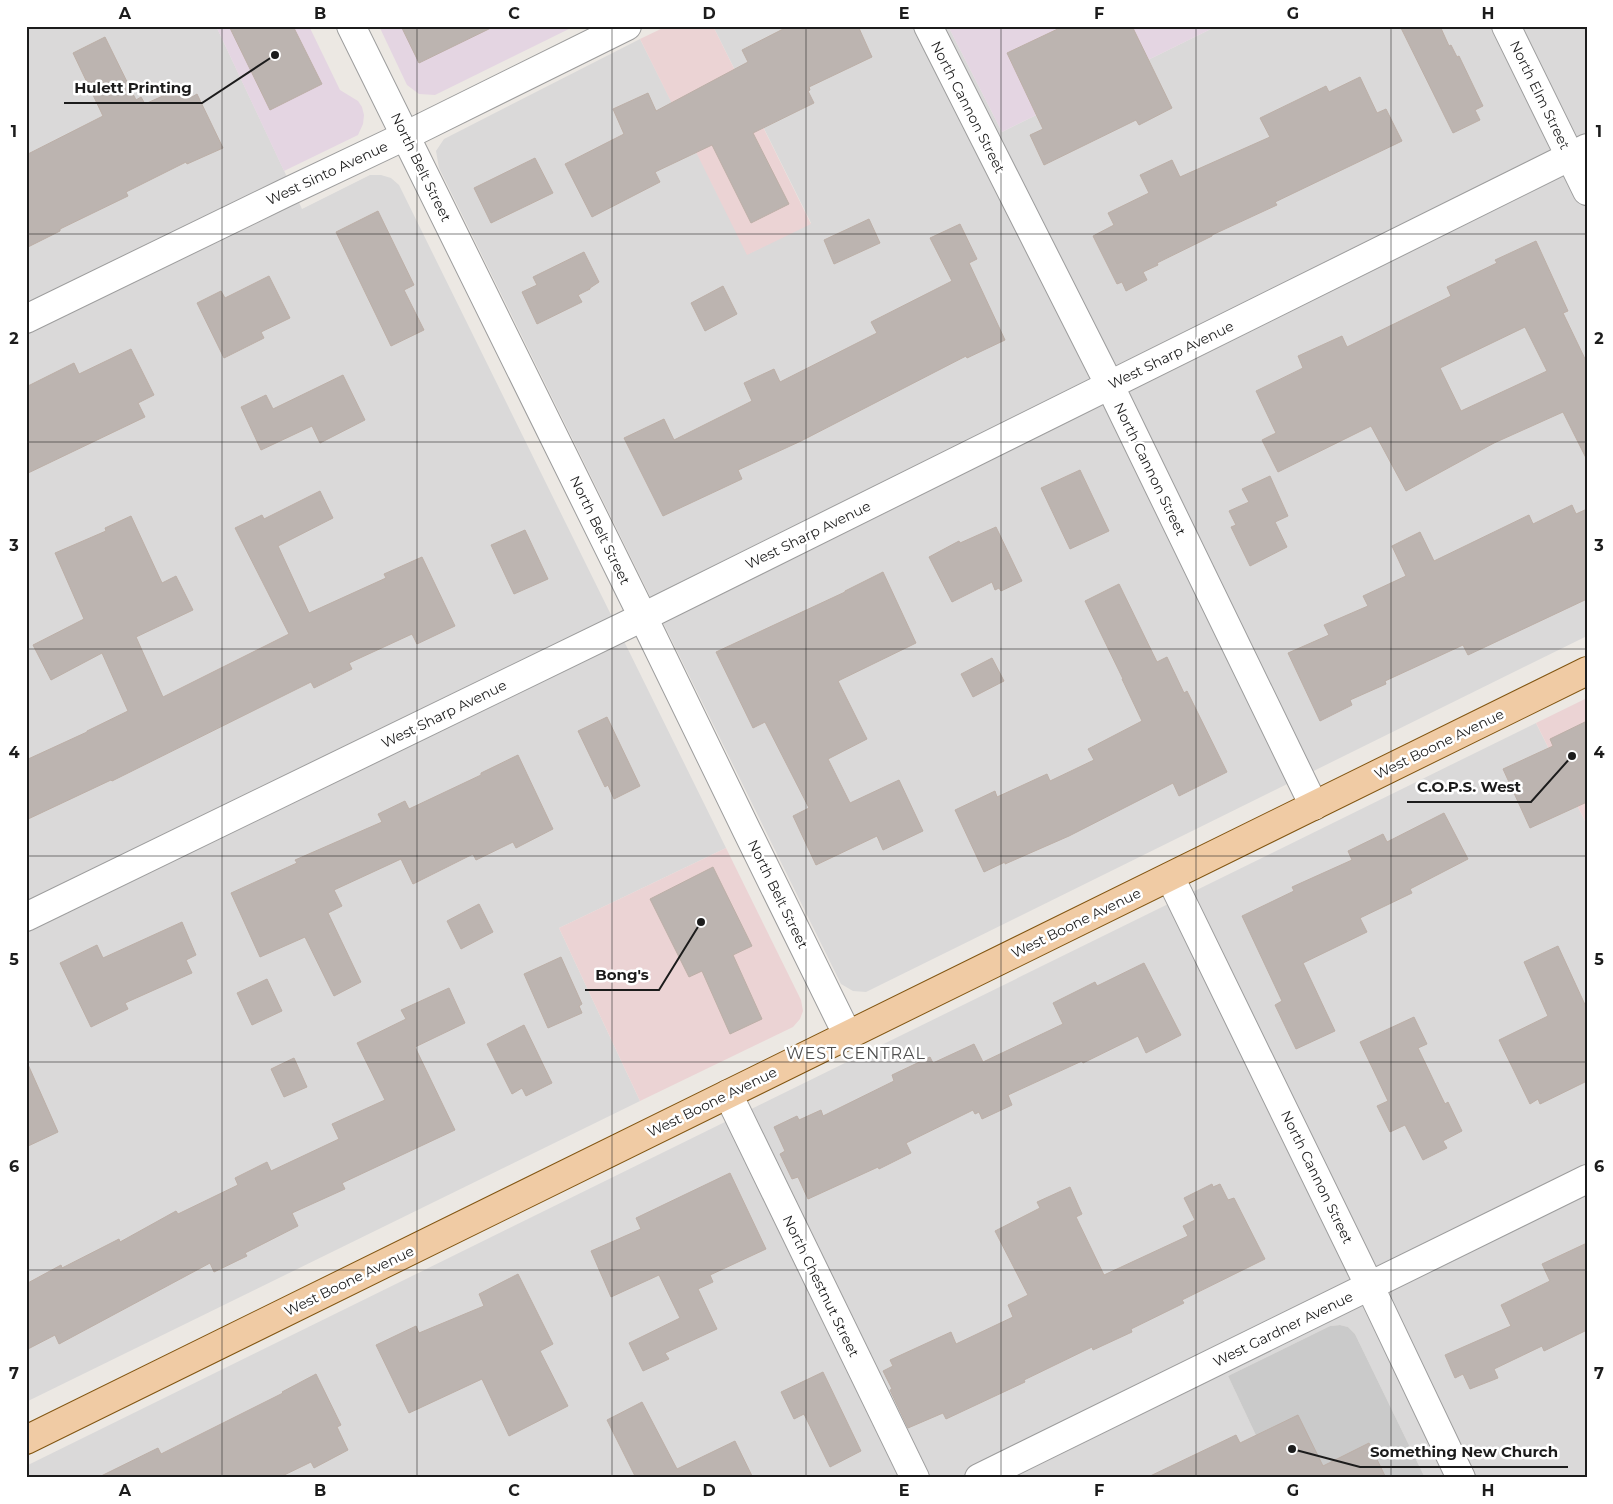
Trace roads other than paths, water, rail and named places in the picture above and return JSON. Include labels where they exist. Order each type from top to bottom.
[{"type":"main road","name":"West Boone Avenue","points":[[26,1440],[1587,671]]},
{"type":"street","name":"North Belt Street","points":[[351,26],[848,1036]]},
{"type":"street","name":"West Sinto Avenue","points":[[26,319],[405,136],[627,26]]},
{"type":"street","name":"North Cannon Street","points":[[928,26],[1110,386],[1314,806]]},
{"type":"street","name":"North Elm Street","points":[[1506,26],[1578,152],[1587,191]]},
{"type":"street","name":"West Sharp Avenue","points":[[26,917],[643,617],[1578,152]]},
{"type":"street","name":"North Cannon Street","points":[[1170,876],[1461,1478]]},
{"type":"street","name":"North Chestnut Street","points":[[728,1094],[915,1478]]},
{"type":"street","name":"West Gardner Avenue","points":[[979,1478],[1587,1180]]},
{"type":"place","name":"Hulett Printing","points":[[275,55]]},
{"type":"place","name":"C.O.P.S. West","points":[[1572,756]]},
{"type":"place","name":"Bong's","points":[[701,922]]},
{"type":"place","name":"Something New Church","points":[[1292,1449]]},
{"type":"district","name":"WEST CENTRAL","points":[[856,1053]]}]
